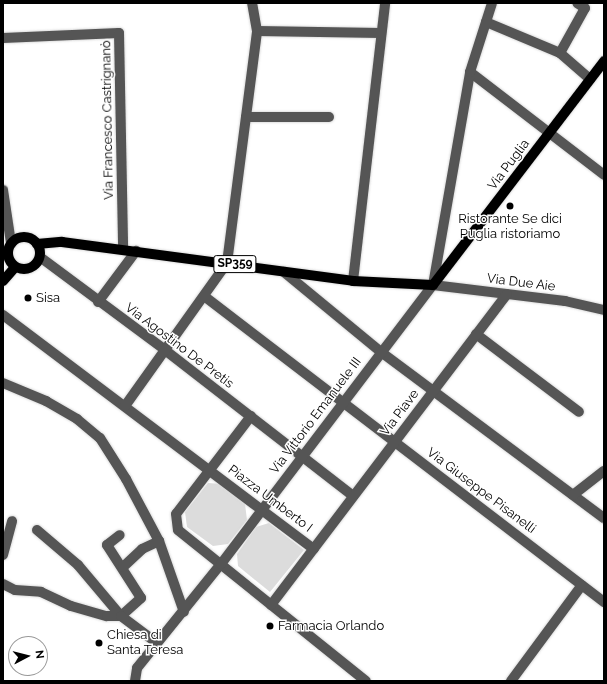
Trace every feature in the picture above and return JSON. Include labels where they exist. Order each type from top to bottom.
[{"type":"main road","name":"Via Puglia","points":[[434,285],[604,61]]},
{"type":"main road","points":[[24,237],[37,244],[40,257],[30,268],[15,267],[8,259],[10,243],[24,237]]},
{"type":"main road","name":"SP359","points":[[37,244],[62,242],[353,281],[434,285]]},
{"type":"main road","points":[[3,281],[15,267]]},
{"type":"street","points":[[125,406],[227,263],[257,32],[252,3]]},
{"type":"street","points":[[353,281],[385,3]]},
{"type":"street","points":[[434,285],[470,72],[492,3]]},
{"type":"street","points":[[560,53],[585,8],[577,3]]},
{"type":"street","points":[[486,22],[560,53],[590,79]]},
{"type":"street","points":[[257,32],[381,33]]},
{"type":"street","name":"Via Francesco Castrignanò","points":[[3,38],[119,33],[123,249]]},
{"type":"street","points":[[470,72],[604,175]]},
{"type":"street","points":[[246,117],[329,117]]},
{"type":"street","points":[[3,190],[10,243]]},
{"type":"street","points":[[98,302],[136,251]]},
{"type":"street","name":"Via Agostino De Pretis","points":[[40,257],[98,302],[165,350],[353,496]]},
{"type":"street","points":[[284,272],[381,352],[604,518]]},
{"type":"street","name":"Via Due Aie","points":[[434,285],[564,301],[604,310]]},
{"type":"street","name":"Via Vittorio Emanuele III","points":[[135,681],[137,668],[222,564],[343,402],[434,285]]},
{"type":"street","name":"Via Piave","points":[[314,549],[507,294]]},
{"type":"street","name":"Via Giuseppe Pisanelli","points":[[204,296],[604,602]]},
{"type":"street","points":[[3,315],[210,470],[251,416]]},
{"type":"street","points":[[476,334],[578,412]]},
{"type":"street","points":[[3,383],[46,401],[77,419],[100,438],[126,479],[159,541],[184,612]]},
{"type":"street","name":"Piazza Umberto I","points":[[271,605],[314,549],[210,470],[176,514],[178,530],[222,564],[271,605],[289,620],[366,681]]},
{"type":"street","points":[[573,495],[604,471]]},
{"type":"street","points":[[3,555],[12,521]]},
{"type":"street","points":[[37,530],[78,565],[122,616],[157,643]]},
{"type":"street","points":[[3,584],[15,590],[41,592],[71,606],[107,616],[122,616],[141,598],[123,567],[107,545],[120,535]]},
{"type":"street","points":[[123,567],[142,550],[159,541]]},
{"type":"street","points":[[510,681],[582,585]]},
{"type":"shaded area","points":[[208,483],[221,484],[245,504],[247,520],[228,544],[213,546],[187,527],[185,512]]},
{"type":"shaded area","points":[[269,523],[304,550],[270,592],[238,566],[237,554],[256,527]]},
{"type":"place","name":"Ristorante Se dici Puglia ristoriamo","points":[[510,206]]},
{"type":"place","name":"Sisa","points":[[28,298]]},
{"type":"place","name":"Farmacia Orlando","points":[[270,626]]},
{"type":"place","name":"Chiesa di Santa Teresa","points":[[99,643]]}]
